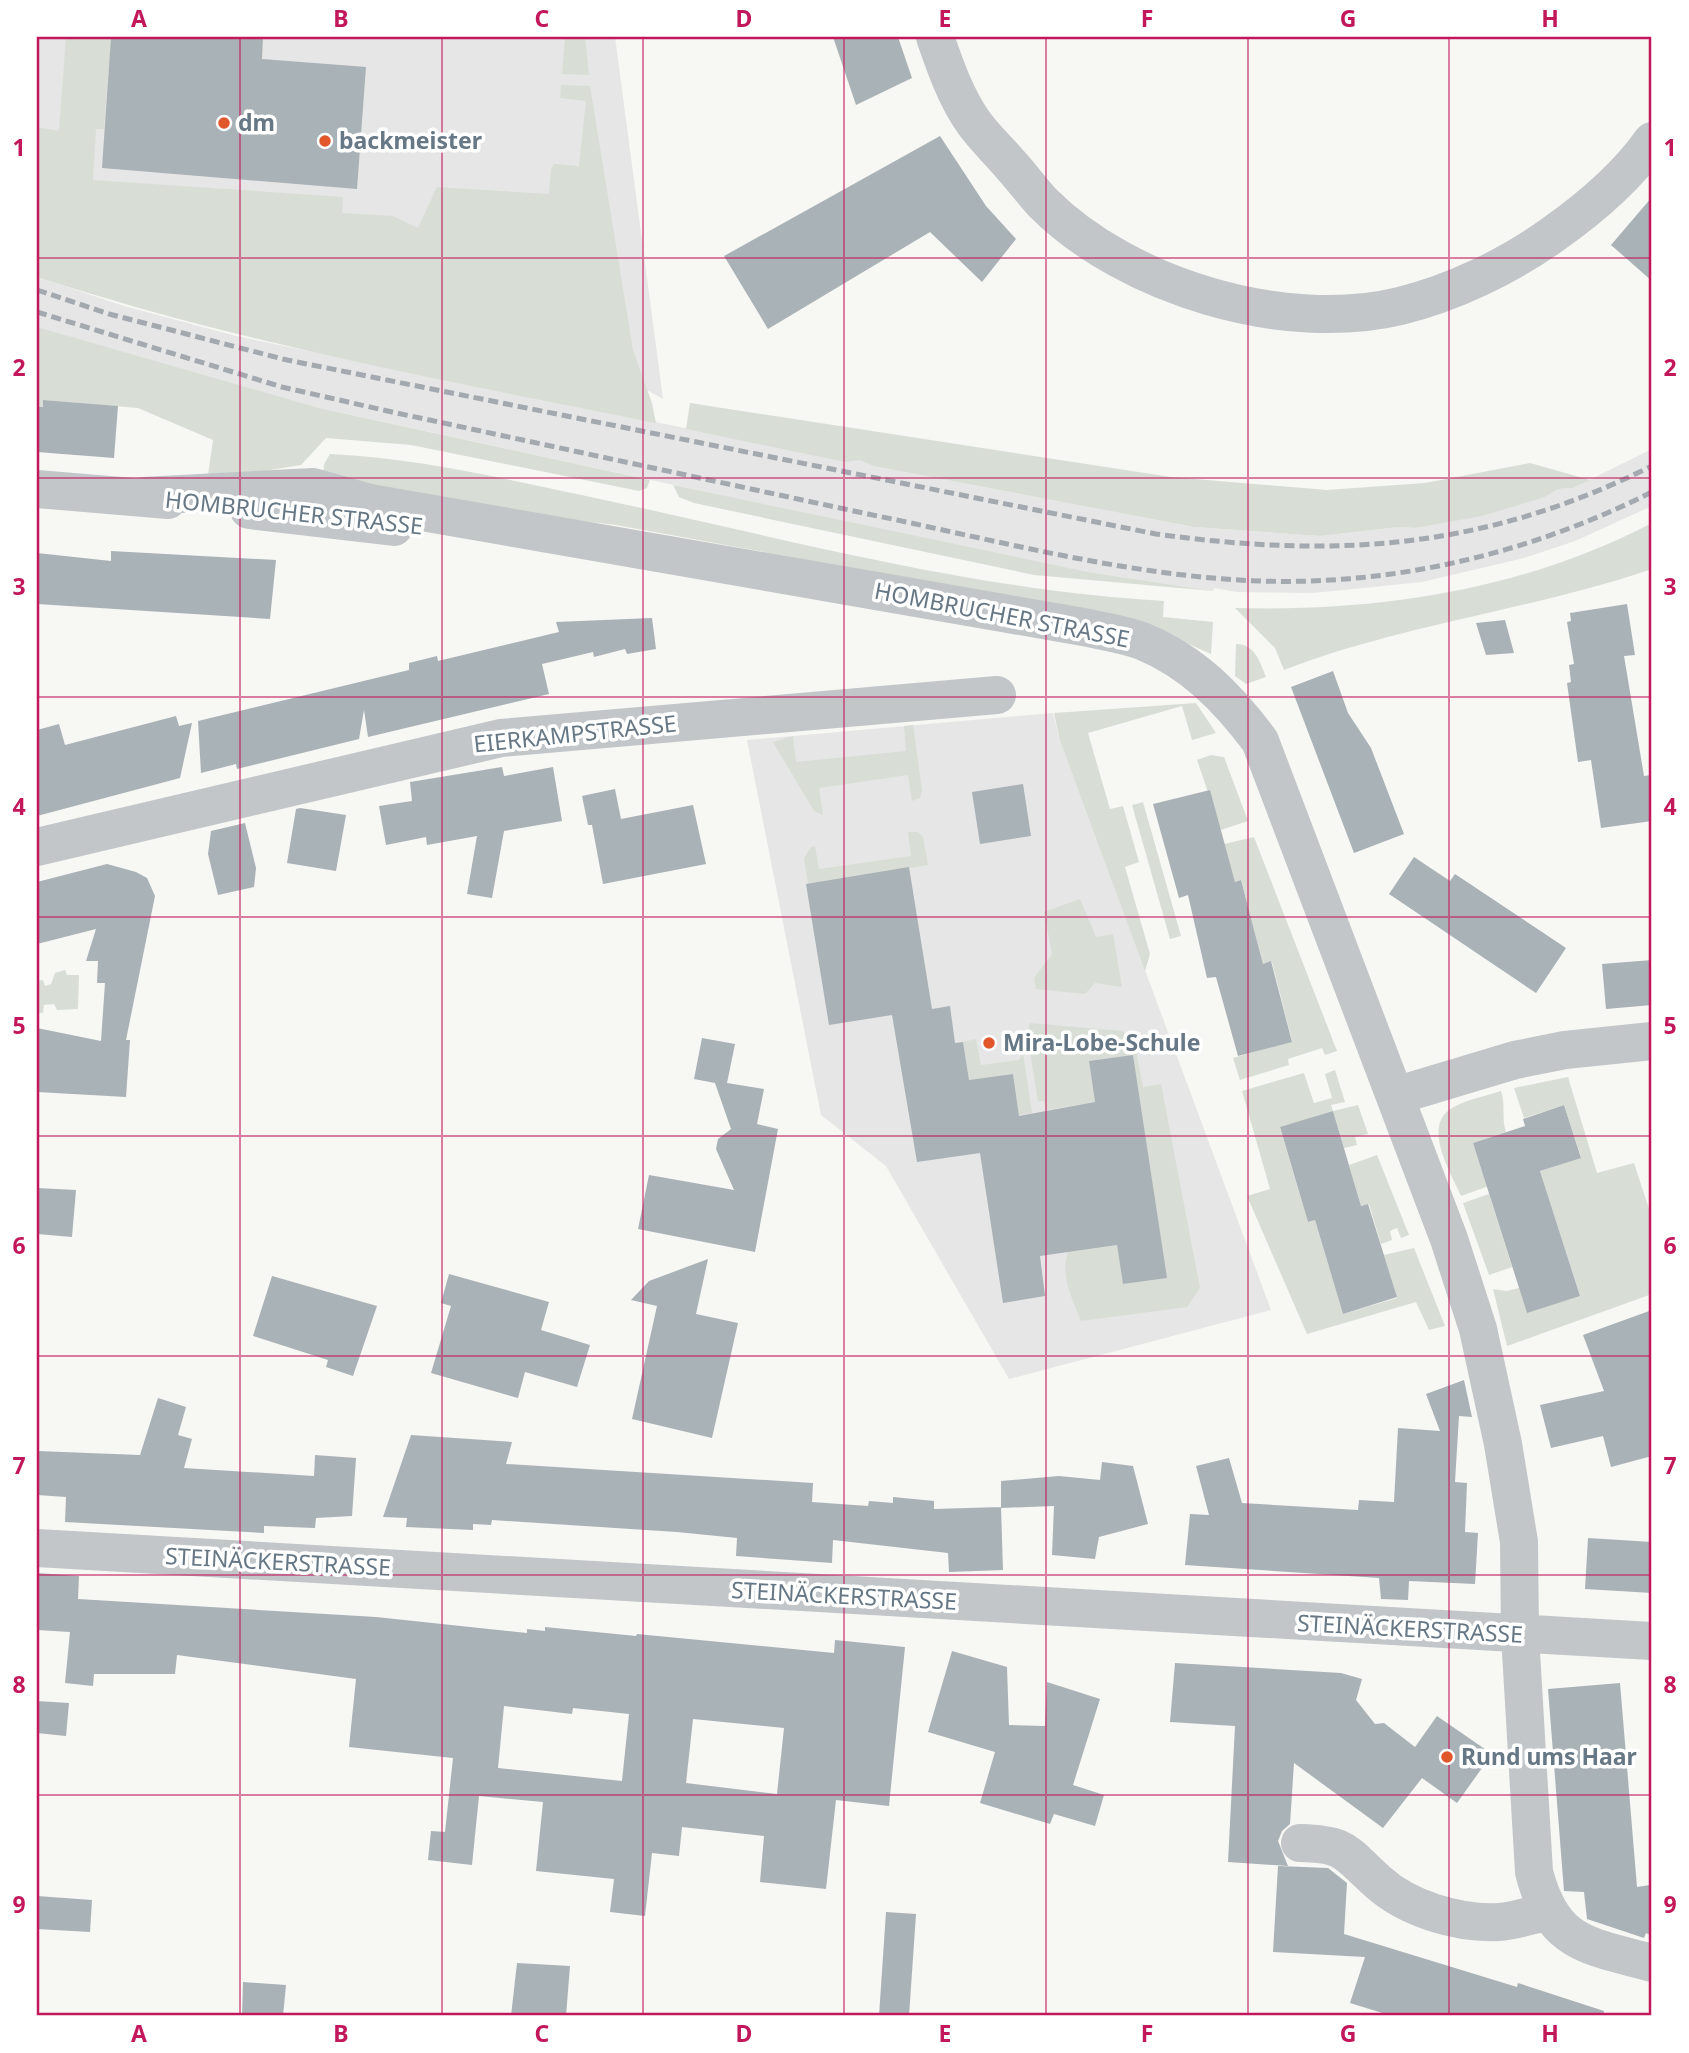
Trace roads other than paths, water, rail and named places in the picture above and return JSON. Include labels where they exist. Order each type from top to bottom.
[{"type":"street","points":[[935,37],[947,72],[974,123],[1044,203],[1085,237],[1146,272],[1209,299],[1276,311],[1337,314],[1400,306],[1516,261],[1579,216],[1637,163],[1652,141]]},
{"type":"street","name":"HOMBRUCHER STRASSE","points":[[37,489],[144,496],[313,487],[370,503],[1089,628],[1141,641],[1188,665],[1232,704],[1260,741],[1449,1239],[1478,1329],[1503,1444],[1519,1542],[1520,1636],[1534,1872],[1547,1912]]},
{"type":"street","name":"EIERKAMPSTRASSE","points":[[37,847],[501,738],[997,695]]},
{"type":"street","points":[[1395,1096],[1515,1060],[1564,1050],[1652,1041]]},
{"type":"street","name":"STEINÄCKERSTRASSE","points":[[37,1548],[1520,1636],[1652,1641]]},
{"type":"street","points":[[1300,1843],[1338,1846],[1358,1860],[1379,1883],[1439,1914],[1469,1922],[1501,1922],[1547,1912],[1565,1933],[1602,1950],[1652,1963]]},
{"type":"railway","points":[[37,290],[109,314],[287,360],[1156,534],[1223,542],[1287,546],[1349,545],[1470,531],[1530,515],[1590,494],[1652,466]]},
{"type":"railway","points":[[37,312],[282,387],[1046,552],[1180,575],[1280,581],[1335,580],[1444,565],[1551,535],[1652,492]]},
{"type":"place","name":"dm","points":[[224,123]]},
{"type":"place","name":"backmeister","points":[[325,141]]},
{"type":"place","name":"Mira-Lobe-Schule","points":[[989,1043]]},
{"type":"place","name":"Rund ums Haar","points":[[1447,1757]]}]
